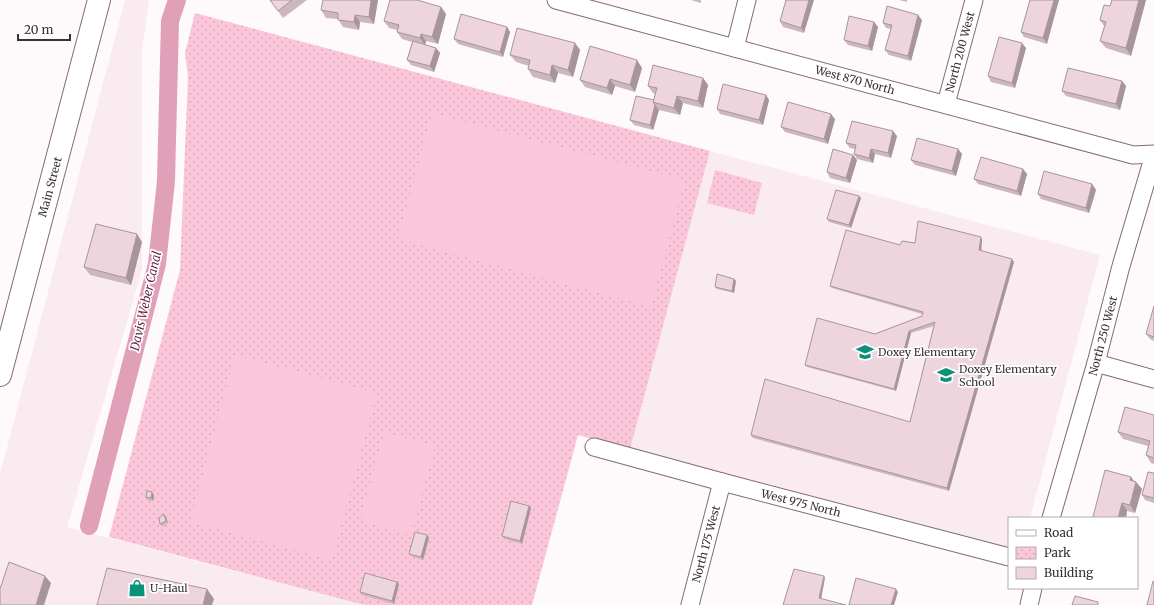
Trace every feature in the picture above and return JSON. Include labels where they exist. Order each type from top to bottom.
[{"type":"main road","name":"Main Street","points":[[0,375],[99,0]]},
{"type":"street","name":"West 870 North","points":[[556,0],[1133,155],[1154,154]]},
{"type":"street","points":[[735,48],[748,0]]},
{"type":"street","name":"North 200 West","points":[[946,104],[974,0]]},
{"type":"street","name":"North 250 West","points":[[1051,517],[1096,364],[1121,266],[1154,154]]},
{"type":"street","points":[[1096,364],[1154,379]]},
{"type":"street","name":"West 975 North","points":[[594,447],[1008,557]]},
{"type":"street","name":"North 175 West","points":[[690,605],[722,482]]},
{"type":"street","points":[[1029,605],[1033,589]]},
{"type":"shaded area","points":[[125,0],[149,0],[142,51],[142,270],[67,527],[364,605],[0,605],[0,474]]},
{"type":"shaded area","name":"Doxey Elementary","points":[[710,151],[1100,255],[1030,517],[1008,517],[1008,549],[630,449]]},
{"type":"green space","points":[[195,13],[710,151],[630,449],[578,435],[532,605],[364,605],[109,537],[180,270],[188,76],[185,53]]},
{"type":"green space","points":[[432,113],[685,180],[651,307],[398,239]]},
{"type":"green space","points":[[715,170],[762,183],[754,215],[707,203]]},
{"type":"green space","points":[[235,355],[377,393],[332,560],[190,522]]},
{"type":"green space","points":[[384,432],[435,446],[411,535],[360,521]]},
{"type":"building","points":[[270,0],[292,0],[278,11]]},
{"type":"building","points":[[323,0],[371,0],[369,17],[355,15],[354,22],[338,20],[338,13],[321,10]]},
{"type":"building","points":[[390,0],[417,0],[441,7],[432,37],[421,34],[420,38],[397,32],[399,25],[384,21]]},
{"type":"building","points":[[786,0],[809,0],[801,28],[780,21]]},
{"type":"building","points":[[1030,0],[1054,0],[1043,38],[1021,32]]},
{"type":"building","points":[[1112,0],[1139,0],[1126,48],[1100,41],[1106,22],[1100,20],[1104,5],[1110,6]]},
{"type":"building","points":[[887,6],[918,15],[908,56],[885,50],[892,25],[883,23]]},
{"type":"building","points":[[461,14],[507,27],[500,52],[454,39]]},
{"type":"building","points":[[849,16],[874,22],[868,46],[844,40]]},
{"type":"building","points":[[517,28],[575,43],[568,70],[552,65],[550,75],[528,69],[530,60],[510,55]]},
{"type":"building","points":[[999,37],[1022,43],[1012,83],[988,76]]},
{"type":"building","points":[[413,41],[436,48],[430,66],[407,60]]},
{"type":"building","points":[[590,46],[637,60],[630,85],[610,79],[607,88],[580,80]]},
{"type":"building","points":[[653,65],[703,78],[698,101],[677,96],[674,108],[653,102],[657,88],[648,86]]},
{"type":"building","points":[[1068,68],[1122,81],[1116,104],[1062,91]]},
{"type":"building","points":[[723,84],[766,95],[759,120],[717,109]]},
{"type":"building","points":[[636,96],[654,100],[653,102],[655,105],[650,125],[630,120]]},
{"type":"building","points":[[788,102],[831,114],[824,139],[781,127]]},
{"type":"building","points":[[852,121],[893,131],[888,153],[871,149],[869,158],[854,154],[856,145],[846,143]]},
{"type":"building","points":[[917,138],[958,149],[952,171],[911,160]]},
{"type":"building","points":[[833,149],[853,155],[846,178],[827,172]]},
{"type":"building","points":[[981,157],[1023,169],[1017,191],[974,179]]},
{"type":"building","points":[[1044,171],[1092,184],[1086,208],[1038,194]]},
{"type":"building","points":[[836,190],[859,196],[849,225],[827,219]]},
{"type":"building","name":"Doxey Elementary","points":[[918,221],[981,237],[979,250],[1012,259],[947,488],[751,435],[765,379],[910,422],[935,322],[909,331],[894,389],[805,365],[817,318],[875,334],[922,316],[923,312],[830,286],[846,230],[900,245],[902,241],[915,243]]},
{"type":"building","points":[[96,224],[137,234],[126,278],[84,267]]},
{"type":"building","points":[[717,274],[734,279],[732,291],[715,287]]},
{"type":"building","points":[[1154,306],[1154,337],[1146,334]]},
{"type":"building","points":[[1125,407],[1154,415],[1154,458],[1146,455],[1150,441],[1118,432]]},
{"type":"building","points":[[1105,470],[1131,477],[1130,480],[1136,482],[1130,505],[1122,503],[1118,517],[1093,517]]},
{"type":"building","points":[[1148,472],[1154,473],[1154,498],[1142,495]]},
{"type":"building","points":[[147,491],[152,492],[151,498],[146,497]]},
{"type":"building","points":[[511,501],[529,506],[520,541],[502,536]]},
{"type":"building","points":[[164,514],[166,521],[160,524],[159,518]]},
{"type":"building","points":[[415,532],[427,535],[421,557],[409,554]]},
{"type":"building","points":[[9,562],[45,576],[36,605],[0,605],[0,589]]},
{"type":"building","name":"U-Haul","points":[[107,568],[207,589],[203,605],[97,605]]},
{"type":"building","points":[[794,569],[824,576],[819,598],[846,605],[783,605]]},
{"type":"building","points":[[365,573],[397,582],[392,601],[360,592]]},
{"type":"building","points":[[856,578],[896,589],[891,605],[849,605]]},
{"type":"building","points":[[1153,581],[1154,605],[1147,605]]},
{"type":"building","points":[[1075,596],[1098,602],[1098,605],[1072,605]]},
{"type":"waterway","name":"Davis Weber Canal","points":[[89,526],[157,264],[166,181],[170,21],[177,0]]},
{"type":"place","name":"Doxey Elementary","points":[[865,352]]},
{"type":"place","name":"Doxey Elementary School","points":[[946,375]]},
{"type":"place","name":"U-Haul","points":[[137,588]]}]
